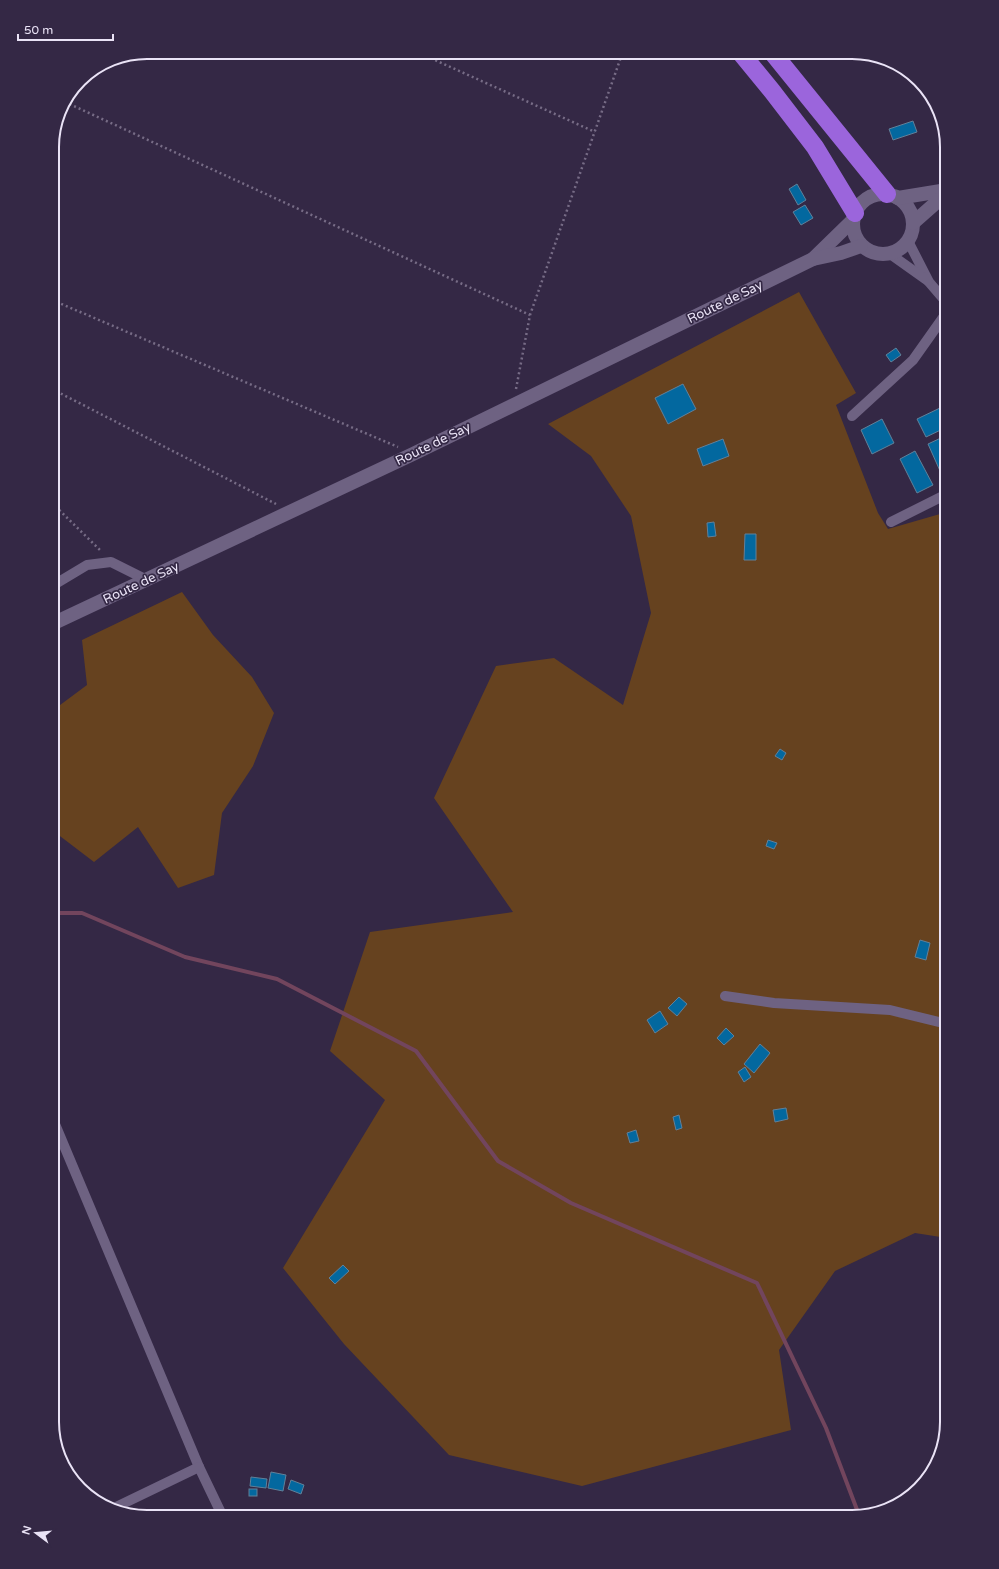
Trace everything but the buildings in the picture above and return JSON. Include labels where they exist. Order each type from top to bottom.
[{"type":"highway","points":[[746,59],[815,147],[853,217]]},
{"type":"highway","points":[[778,59],[893,196]]},
{"type":"main road","points":[[893,196],[909,209],[913,223],[908,241],[897,251],[890,254],[874,254],[861,246],[856,239],[853,217],[859,206],[871,196],[940,193]]},
{"type":"main road","points":[[913,223],[940,198]]},
{"type":"main road","name":"Route de Say","points":[[813,259],[853,217]]},
{"type":"main road","name":"Route de Say","points":[[59,621],[414,454],[813,259],[841,253],[861,246]]},
{"type":"street","points":[[908,241],[929,282],[940,295]]},
{"type":"street","points":[[890,254],[929,282]]},
{"type":"street","points":[[852,416],[913,360],[940,322]]},
{"type":"street","points":[[890,522],[940,497]]},
{"type":"street","points":[[59,582],[87,565],[111,562],[147,580]]},
{"type":"street","points":[[725,996],[774,1003],[890,1010],[940,1022]]},
{"type":"street","points":[[59,1134],[199,1467],[220,1510]]},
{"type":"street","points":[[120,1505],[199,1467]]},
{"type":"path","points":[[433,59],[595,132]]},
{"type":"path","points":[[513,405],[530,315],[619,59]]},
{"type":"path","points":[[70,104],[530,315]]},
{"type":"path","points":[[59,303],[414,454]]},
{"type":"path","points":[[59,393],[292,512]]},
{"type":"path","points":[[59,510],[111,562]]},
{"type":"shaded area","points":[[799,292],[856,393],[836,405],[878,513],[888,529],[940,514],[940,1237],[915,1233],[835,1271],[779,1350],[791,1430],[582,1486],[449,1455],[344,1344],[283,1268],[385,1100],[330,1051],[370,932],[513,912],[434,798],[496,666],[554,658],[623,705],[651,613],[631,516],[591,456],[548,424]]},
{"type":"shaded area","points":[[182,592],[213,635],[252,677],[274,713],[253,766],[222,813],[214,875],[178,888],[138,827],[94,862],[59,835],[59,706],[87,685],[82,640]]},
{"type":"waterway","points":[[59,913],[82,913],[185,957],[277,979],[416,1051],[498,1161],[571,1203],[757,1283],[826,1428],[857,1510]]}]
